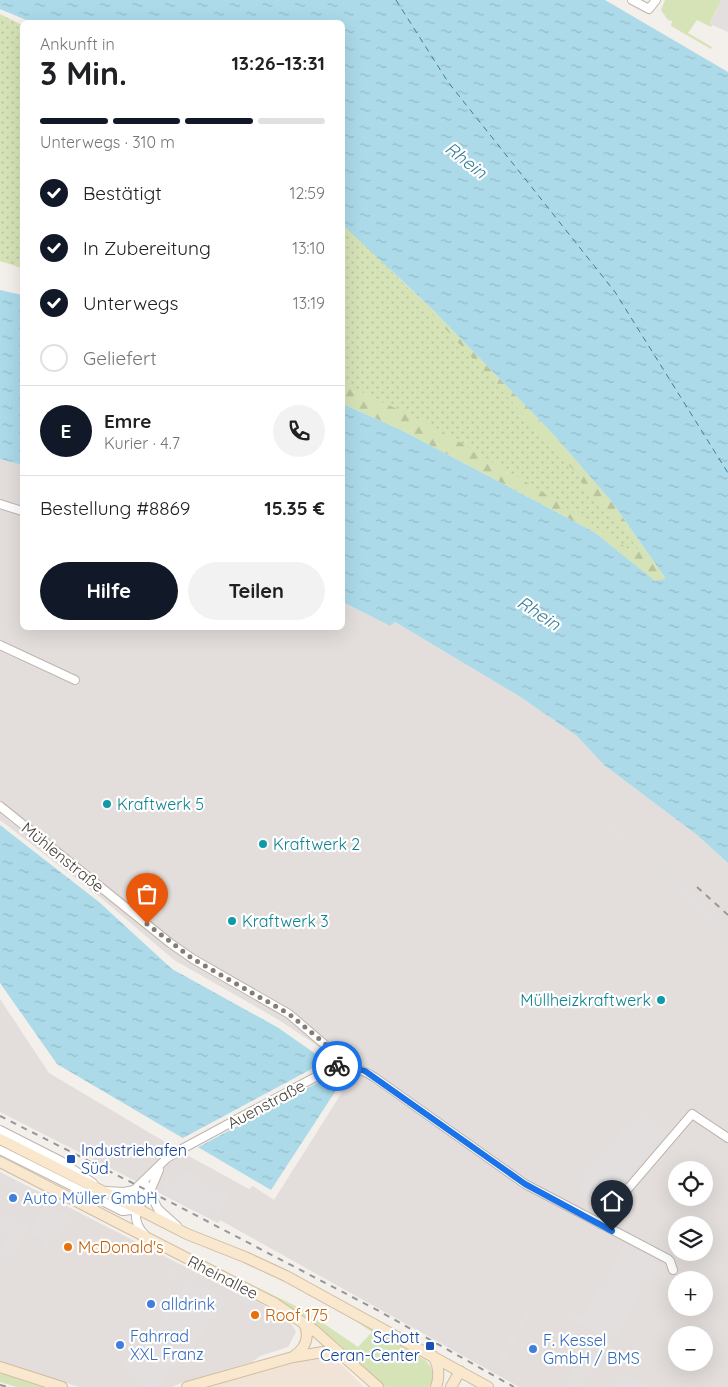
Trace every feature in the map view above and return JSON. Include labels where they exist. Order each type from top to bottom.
[{"type":"main road","name":"Rheinallee","points":[[0,1139],[187,1234],[256,1261],[488,1387]]},
{"type":"main road","name":"Rheinallee","points":[[0,1162],[258,1294],[304,1323],[348,1358],[378,1387]]},
{"type":"main road","points":[[293,1357],[300,1352],[306,1341],[307,1332],[304,1323]]},
{"type":"main road","points":[[187,1387],[293,1357],[323,1352],[348,1358]]},
{"type":"main road","points":[[433,1356],[439,1372],[436,1387]]},
{"type":"main road","points":[[0,1366],[62,1387]]},
{"type":"main road","points":[[451,1387],[460,1371]]},
{"type":"street","points":[[632,0],[649,9],[656,0]]},
{"type":"street","points":[[0,504],[20,510]]},
{"type":"street","points":[[0,645],[75,680]]},
{"type":"street","name":"Mühlenstraße","points":[[0,806],[170,943],[210,969],[274,1004],[305,1028],[331,1050],[336,1058],[337,1068]]},
{"type":"street","name":"Auenstraße","points":[[102,1191],[130,1192],[139,1186],[162,1163],[186,1147],[313,1078],[337,1068],[352,1067],[369,1074],[525,1184],[668,1259],[674,1270]]},
{"type":"street","points":[[600,1224],[692,1114],[728,1138]]},
{"type":"street","name":"Rheinallee","points":[[0,1130],[72,1167],[102,1191]]},
{"type":"street","points":[[0,1150],[122,1211],[129,1211],[143,1204],[162,1163]]},
{"type":"street","name":"Auenstraße","points":[[136,1208],[148,1177]]},
{"type":"street","points":[[149,1191],[158,1209],[187,1234]]},
{"type":"street","points":[[136,1208],[137,1227],[148,1239]]},
{"type":"shaded area","points":[[721,0],[728,0],[728,32],[710,24]]},
{"type":"shaded area","points":[[0,459],[20,464],[20,630],[345,630],[345,603],[390,626],[395,622],[519,696],[577,736],[604,765],[697,835],[728,863],[728,1387],[519,1387],[220,1220],[218,1223],[0,1112],[0,999],[49,1073],[187,1155],[249,1189],[253,1186],[274,1200],[353,1075],[352,1069],[279,1020],[174,960],[100,897],[0,820]]},
{"type":"shaded area","points":[[605,817],[728,928],[728,938],[601,823]]},
{"type":"shaded area","points":[[640,1109],[667,1132],[604,1204],[599,1201],[596,1205],[577,1189],[580,1185],[576,1181]]},
{"type":"shaded area","points":[[181,1169],[229,1195],[218,1215],[214,1212],[211,1217],[161,1191],[168,1176],[175,1180]]},
{"type":"shaded area","points":[[0,1172],[289,1320],[296,1332],[288,1347],[260,1356],[252,1362],[172,1387],[79,1387],[0,1362]]},
{"type":"shaded area","points":[[0,1174],[44,1196],[40,1204],[2,1184],[0,1188]]},
{"type":"shaded area","points":[[44,1203],[74,1218],[54,1243],[51,1241],[47,1249],[41,1246],[44,1241],[30,1233]]},
{"type":"shaded area","points":[[9,1213],[31,1224],[11,1263],[0,1257],[0,1251],[7,1237],[0,1233],[0,1214],[6,1217]]},
{"type":"shaded area","points":[[625,1244],[659,1262],[613,1343],[544,1303],[548,1297],[582,1317]]},
{"type":"shaded area","points":[[168,1267],[229,1300],[158,1387],[144,1387],[120,1369],[183,1288],[165,1275]]},
{"type":"shaded area","points":[[240,1294],[287,1319],[285,1322],[237,1300]]},
{"type":"shaded area","points":[[532,1300],[537,1303],[503,1363],[498,1360]]},
{"type":"shaded area","points":[[590,1342],[604,1350],[582,1387],[564,1387]]},
{"type":"shaded area","points":[[313,1358],[332,1359],[342,1365],[364,1387],[206,1387]]},
{"type":"shaded area","points":[[620,1371],[649,1387],[611,1387]]},
{"type":"green space","points":[[665,0],[721,0],[710,23],[711,27],[697,20],[688,33],[712,47],[711,49],[671,26],[672,21],[668,20],[661,10]]},
{"type":"green space","points":[[0,14],[20,24],[20,267],[0,261]]},
{"type":"green space","points":[[345,224],[432,314],[577,474],[583,485],[640,551],[636,554],[541,491],[436,428],[345,384]]},
{"type":"green space","points":[[345,228],[433,310],[553,434],[612,502],[666,579],[655,582],[594,532],[401,430],[345,405]]},
{"type":"green space","points":[[175,1249],[304,1310],[358,1347],[372,1332],[344,1313],[425,1360],[433,1372],[433,1379],[429,1387],[385,1387],[334,1340],[301,1314],[256,1288]]},
{"type":"green space","points":[[0,1373],[43,1387],[17,1387],[0,1382]]},
{"type":"water","name":"Rhein","points":[[0,0],[605,0],[728,72],[728,863],[697,835],[604,765],[577,736],[519,696],[395,622],[390,626],[345,603],[345,405],[401,430],[594,532],[655,581],[666,579],[612,502],[553,434],[433,310],[345,227],[345,20],[26,20],[0,9]]},
{"type":"water","points":[[0,290],[20,295],[20,464],[0,459]]},
{"type":"water","points":[[0,825],[99,902],[172,969],[277,1027],[346,1075],[271,1190],[57,1064],[0,983]]},
{"type":"pier","points":[[323,1056],[348,1073],[340,1073],[328,1077],[195,1149],[182,1141],[181,1139],[317,1066],[322,1061]]},
{"type":"ferry route","points":[[396,0],[448,82],[615,292],[728,473]]},
{"type":"railway","points":[[697,887],[728,915]]},
{"type":"railway","points":[[0,1116],[379,1311],[514,1387]]},
{"type":"railway","points":[[0,1385],[8,1387]]},
{"type":"way so far","points":[[147,924],[193,959],[289,1014],[329,1047],[336,1058],[337,1066]]},
{"type":"place","name":"Kraftwerk 5","points":[[107,804]]},
{"type":"place","name":"Kraftwerk 2","points":[[263,844]]},
{"type":"place","name":"Kraftwerk 3","points":[[232,921]]},
{"type":"place","name":"Müllheizkraftwerk","points":[[661,1000]]},
{"type":"place","name":"Industriehafen Süd","points":[[71,1159]]},
{"type":"place","name":"Auto Müller GmbH","points":[[13,1198]]},
{"type":"place","name":"McDonald's","points":[[68,1247]]},
{"type":"place","name":"alldrink","points":[[151,1304]]},
{"type":"place","name":"Roof 175","points":[[255,1315]]},
{"type":"place","name":"Fahrrad XXL Franz","points":[[120,1345]]},
{"type":"place","name":"Schott Ceran-Center","points":[[430,1346]]},
{"type":"place","name":"F. Kessel GmbH / BMS","points":[[533,1349]]},
{"type":"route","points":[[337,1066],[337,1068],[352,1067],[365,1071],[525,1184],[612,1231]]}]
